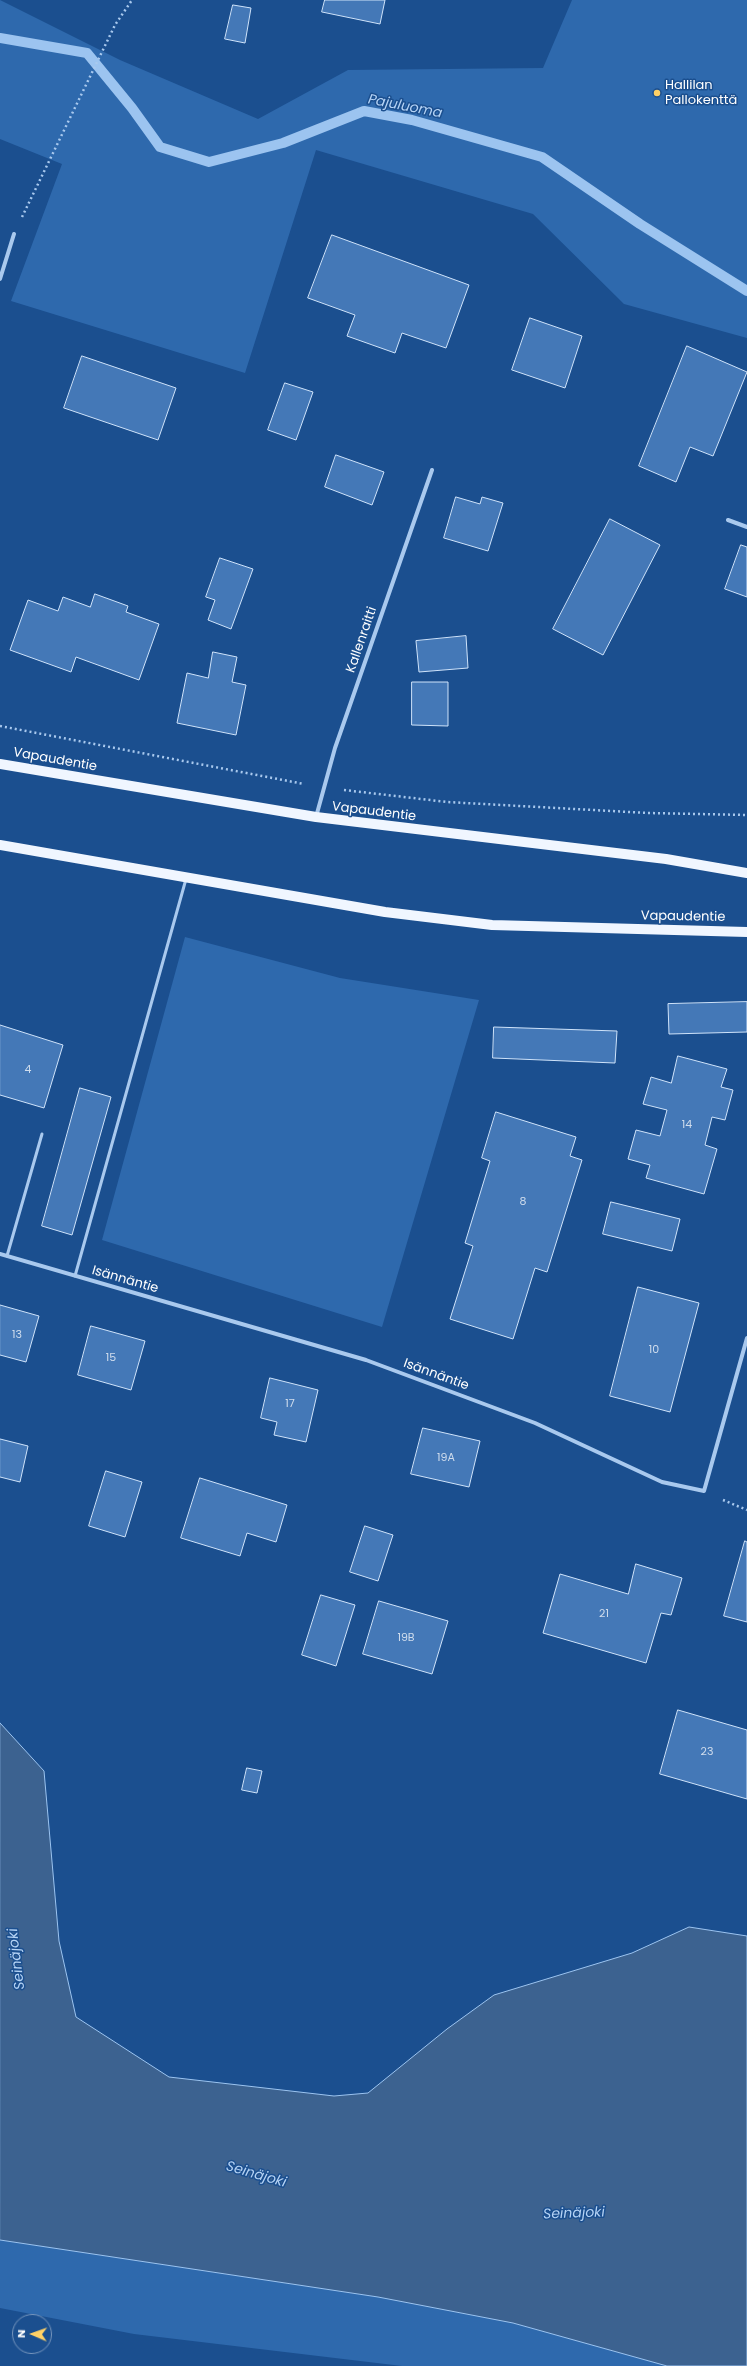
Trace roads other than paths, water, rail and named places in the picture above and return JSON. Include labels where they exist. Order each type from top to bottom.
[{"type":"main road","name":"Vapaudentie","points":[[0,764],[316,817],[666,859],[747,872]]},
{"type":"main road","name":"Vapaudentie","points":[[0,845],[385,912],[492,925],[747,932]]},
{"type":"street","points":[[0,279],[14,234]]},
{"type":"street","name":"Kallenraitti","points":[[316,817],[335,748],[432,470]]},
{"type":"street","points":[[728,520],[747,527]]},
{"type":"street","name":"Isännäntie","points":[[0,1254],[366,1360],[535,1423],[662,1482],[704,1491],[747,1338]]},
{"type":"lane","points":[[75,1276],[186,877]]},
{"type":"lane","points":[[7,1256],[42,1134]]},
{"type":"water","name":"Seinäjoki","points":[[0,1723],[44,1771],[59,1941],[76,2017],[169,2077],[334,2096],[368,2093],[447,2029],[494,1995],[632,1953],[689,1927],[747,1936],[747,2366],[667,2366],[513,2323],[378,2297],[0,2240]]},
{"type":"waterway","name":"Pajuluoma","points":[[0,38],[87,53],[132,108],[160,147],[209,162],[283,143],[364,111],[412,120],[542,157],[640,224],[747,291]]},
{"type":"place","name":"Hallilan Pallokenttä","points":[[657,93]]}]
